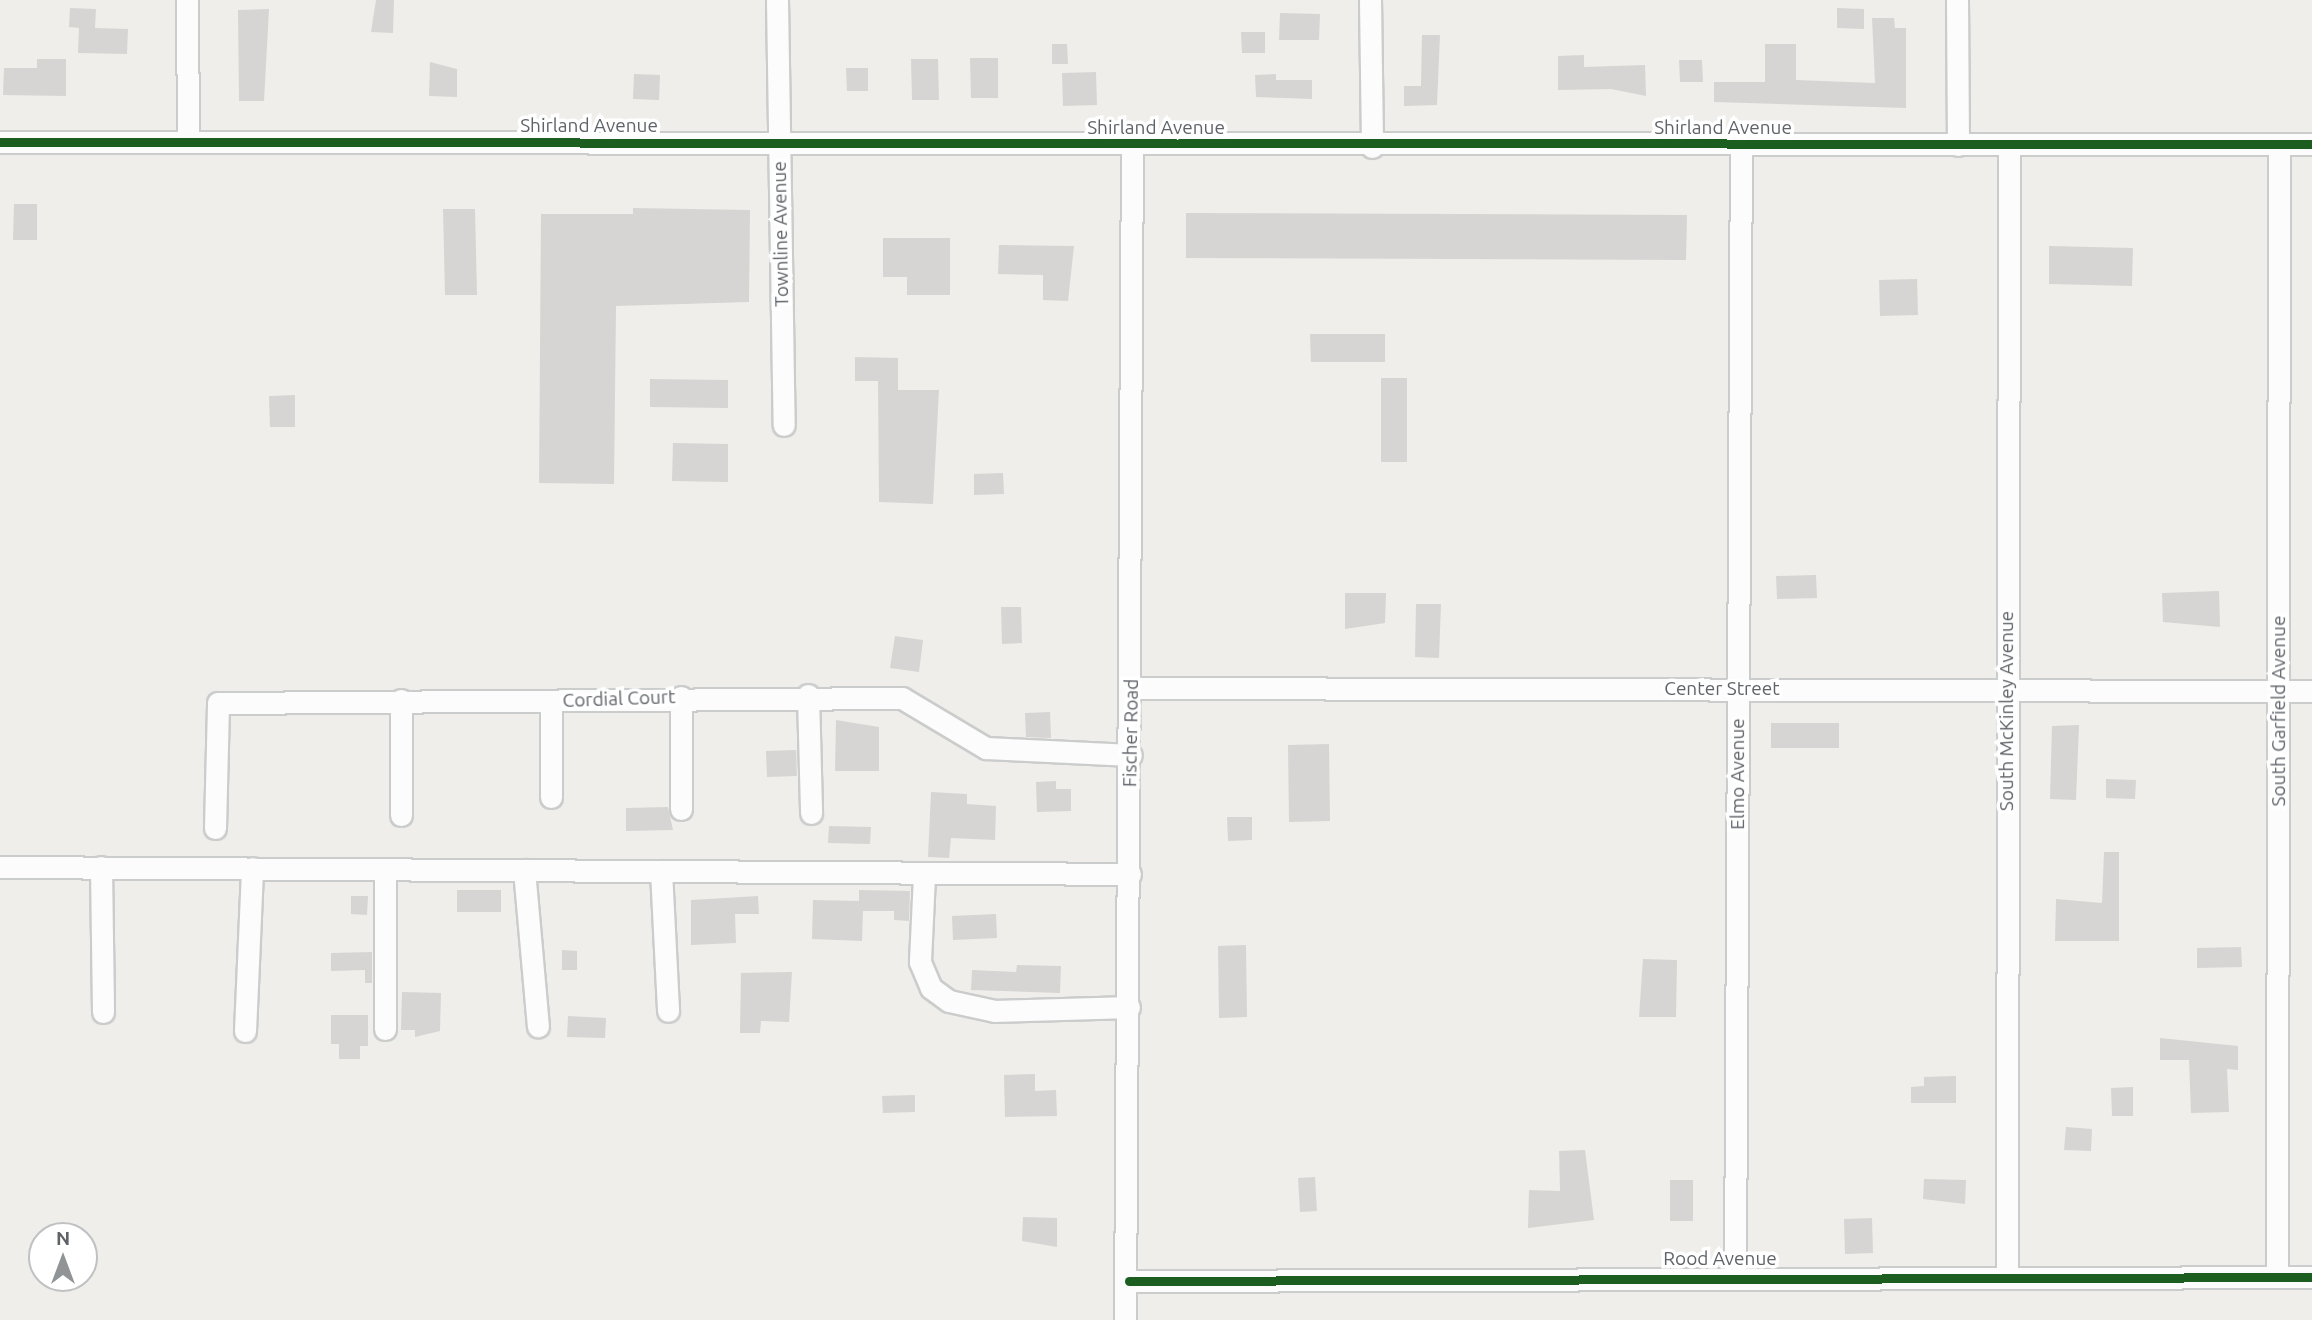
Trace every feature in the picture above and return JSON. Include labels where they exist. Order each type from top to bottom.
[{"type":"street","points":[[187,0],[188,142]]},
{"type":"street","name":"Townline Avenue","points":[[777,0],[784,425]]},
{"type":"street","points":[[1370,0],[1372,147]]},
{"type":"street","points":[[1957,0],[1958,145]]},
{"type":"street","name":"Shirland Avenue","points":[[0,142],[1372,147],[2312,144]]},
{"type":"street","name":"South Garfield Avenue","points":[[2277,1277],[2279,144]]},
{"type":"street","name":"Fischer Road","points":[[1125,1320],[1129,1281],[1132,145]]},
{"type":"street","name":"Elmo Avenue","points":[[1735,1276],[1741,145]]},
{"type":"street","name":"South McKinley Avenue","points":[[2007,1276],[2008,146]]},
{"type":"street","name":"Center Street","points":[[1132,688],[2006,688],[2312,691]]},
{"type":"street","points":[[807,695],[811,813]]},
{"type":"street","name":"Cordial Court","points":[[215,828],[218,703],[551,701],[807,695],[902,698],[986,748],[1131,755]]},
{"type":"street","points":[[681,697],[681,809]]},
{"type":"street","points":[[401,700],[401,815]]},
{"type":"street","points":[[551,701],[551,797]]},
{"type":"street","points":[[0,867],[661,871],[924,876],[1130,874]]},
{"type":"street","points":[[101,867],[103,1012]]},
{"type":"street","points":[[244,1031],[253,868]]},
{"type":"street","points":[[524,870],[538,1026]]},
{"type":"street","points":[[385,871],[385,1029]]},
{"type":"street","points":[[661,871],[668,1011]]},
{"type":"street","points":[[924,876],[920,961],[931,988],[967,1008],[995,1011],[1129,1007]]},
{"type":"street","name":"Rood Avenue","points":[[1129,1281],[1735,1276],[2312,1277]]},
{"type":"building","points":[[376,0],[394,0],[393,33],[371,32]]},
{"type":"building","points":[[70,8],[96,9],[95,28],[128,29],[127,54],[78,53],[79,28],[69,27]]},
{"type":"building","points":[[1837,8],[1864,9],[1864,29],[1837,28]]},
{"type":"building","points":[[269,9],[264,101],[239,101],[238,10]]},
{"type":"building","points":[[1280,13],[1320,14],[1319,40],[1279,40]]},
{"type":"building","points":[[1872,18],[1894,18],[1895,28],[1906,28],[1906,108],[1714,102],[1714,82],[1765,82],[1765,44],[1796,44],[1796,80],[1875,83]]},
{"type":"building","points":[[1241,32],[1265,32],[1265,53],[1242,53]]},
{"type":"building","points":[[1422,35],[1440,35],[1437,105],[1404,106],[1404,86],[1421,86]]},
{"type":"building","points":[[1052,44],[1067,44],[1068,64],[1052,64]]},
{"type":"building","points":[[1584,55],[1584,67],[1645,65],[1646,96],[1611,89],[1558,90],[1558,56]]},
{"type":"building","points":[[970,58],[998,58],[998,98],[971,98]]},
{"type":"building","points":[[37,59],[66,59],[66,96],[3,95],[4,68],[37,68]]},
{"type":"building","points":[[911,59],[938,59],[939,100],[912,100]]},
{"type":"building","points":[[1679,60],[1702,60],[1703,82],[1680,82]]},
{"type":"building","points":[[430,62],[457,69],[457,97],[429,96]]},
{"type":"building","points":[[846,68],[868,68],[868,91],[847,91]]},
{"type":"building","points":[[1096,72],[1097,105],[1063,106],[1062,73]]},
{"type":"building","points":[[634,74],[660,75],[659,100],[633,99]]},
{"type":"building","points":[[1276,74],[1276,80],[1312,80],[1312,99],[1256,97],[1255,75]]},
{"type":"building","points":[[14,204],[37,204],[37,240],[13,240]]},
{"type":"building","points":[[633,208],[750,210],[749,302],[616,306],[614,484],[539,483],[541,214],[633,214]]},
{"type":"building","points":[[443,209],[475,209],[477,295],[445,295]]},
{"type":"building","points":[[1186,213],[1687,215],[1686,260],[1186,258]]},
{"type":"building","points":[[883,238],[950,238],[950,295],[907,295],[907,277],[883,277]]},
{"type":"building","points":[[999,245],[1074,246],[1068,301],[1043,300],[1043,275],[998,274]]},
{"type":"building","points":[[2049,246],[2133,248],[2132,286],[2049,284]]},
{"type":"building","points":[[1917,279],[1918,315],[1880,316],[1879,280]]},
{"type":"building","points":[[1310,334],[1385,334],[1385,362],[1311,362]]},
{"type":"building","points":[[855,357],[898,358],[898,390],[939,390],[933,504],[879,502],[878,381],[855,381]]},
{"type":"building","points":[[1381,378],[1407,378],[1407,462],[1381,462]]},
{"type":"building","points":[[650,379],[728,380],[728,408],[650,407]]},
{"type":"building","points":[[295,395],[295,427],[270,427],[269,396]]},
{"type":"building","points":[[673,443],[728,444],[728,482],[672,481]]},
{"type":"building","points":[[1003,473],[1004,494],[974,495],[974,474]]},
{"type":"building","points":[[1816,575],[1817,598],[1777,599],[1776,576]]},
{"type":"building","points":[[2219,591],[2220,627],[2163,622],[2162,593]]},
{"type":"building","points":[[1345,593],[1386,593],[1385,623],[1345,629]]},
{"type":"building","points":[[1416,604],[1441,604],[1439,658],[1415,657]]},
{"type":"building","points":[[1001,607],[1021,607],[1022,643],[1002,644]]},
{"type":"building","points":[[895,636],[923,640],[919,672],[890,668]]},
{"type":"building","points":[[1050,712],[1051,738],[1026,737],[1025,713]]},
{"type":"building","points":[[836,720],[879,727],[879,771],[835,771]]},
{"type":"building","points":[[1771,723],[1839,723],[1839,748],[1771,748]]},
{"type":"building","points":[[2079,725],[2076,800],[2050,799],[2052,726]]},
{"type":"building","points":[[1329,744],[1330,821],[1289,822],[1288,745]]},
{"type":"building","points":[[796,750],[797,776],[767,777],[766,751]]},
{"type":"building","points":[[2106,779],[2136,780],[2135,799],[2106,798]]},
{"type":"building","points":[[1056,781],[1056,789],[1071,789],[1071,811],[1037,812],[1036,782]]},
{"type":"building","points":[[931,792],[967,794],[967,804],[996,806],[995,840],[951,838],[949,858],[928,857]]},
{"type":"building","points":[[668,807],[673,830],[626,831],[626,808]]},
{"type":"building","points":[[1227,817],[1252,817],[1252,840],[1228,841]]},
{"type":"building","points":[[829,826],[871,827],[870,844],[828,843]]},
{"type":"building","points":[[2104,852],[2119,852],[2119,941],[2055,941],[2056,899],[2102,903]]},
{"type":"building","points":[[457,890],[501,890],[501,912],[457,912]]},
{"type":"building","points":[[859,890],[910,891],[909,921],[894,920],[894,911],[863,911],[862,941],[812,939],[813,900],[859,901]]},
{"type":"building","points":[[351,896],[368,896],[367,915],[351,914]]},
{"type":"building","points":[[758,896],[759,914],[735,914],[736,943],[691,945],[691,900]]},
{"type":"building","points":[[996,914],[997,938],[953,940],[952,916]]},
{"type":"building","points":[[1246,945],[1247,1017],[1219,1018],[1218,946]]},
{"type":"building","points":[[2241,947],[2242,967],[2197,968],[2197,948]]},
{"type":"building","points":[[562,950],[577,951],[577,970],[562,970]]},
{"type":"building","points":[[372,952],[372,983],[365,983],[365,970],[331,971],[331,953]]},
{"type":"building","points":[[1643,959],[1677,960],[1676,1017],[1639,1017]]},
{"type":"building","points":[[1017,965],[1061,966],[1060,993],[971,990],[972,970],[1016,972]]},
{"type":"building","points":[[792,972],[789,1022],[761,1021],[760,1033],[740,1033],[741,973]]},
{"type":"building","points":[[402,992],[441,993],[440,1031],[415,1037],[415,1030],[401,1030]]},
{"type":"building","points":[[331,1015],[368,1015],[368,1046],[360,1046],[360,1059],[339,1059],[339,1044],[331,1044]]},
{"type":"building","points":[[568,1016],[606,1018],[605,1038],[567,1037]]},
{"type":"building","points":[[2160,1038],[2238,1046],[2238,1070],[2227,1069],[2229,1112],[2191,1113],[2189,1060],[2160,1060]]},
{"type":"building","points":[[1035,1074],[1035,1091],[1056,1090],[1057,1116],[1005,1117],[1004,1075]]},
{"type":"building","points":[[1956,1076],[1956,1103],[1911,1103],[1911,1087],[1924,1086],[1924,1077]]},
{"type":"building","points":[[2133,1087],[2133,1116],[2112,1116],[2111,1088]]},
{"type":"building","points":[[915,1095],[915,1112],[883,1113],[882,1096]]},
{"type":"building","points":[[2066,1127],[2092,1129],[2091,1151],[2064,1150]]},
{"type":"building","points":[[1585,1150],[1594,1220],[1528,1228],[1529,1190],[1560,1191],[1559,1151]]},
{"type":"building","points":[[1315,1177],[1317,1211],[1300,1212],[1298,1178]]},
{"type":"building","points":[[1924,1179],[1966,1180],[1965,1204],[1923,1199]]},
{"type":"building","points":[[1670,1180],[1693,1180],[1693,1221],[1670,1221]]},
{"type":"building","points":[[1023,1217],[1057,1218],[1057,1247],[1022,1241]]},
{"type":"building","points":[[1872,1218],[1873,1253],[1845,1254],[1844,1219]]},
{"type":"cycle path","points":[[0,142],[2312,144]]},
{"type":"cycle path","points":[[1129,1281],[2312,1277]]}]
